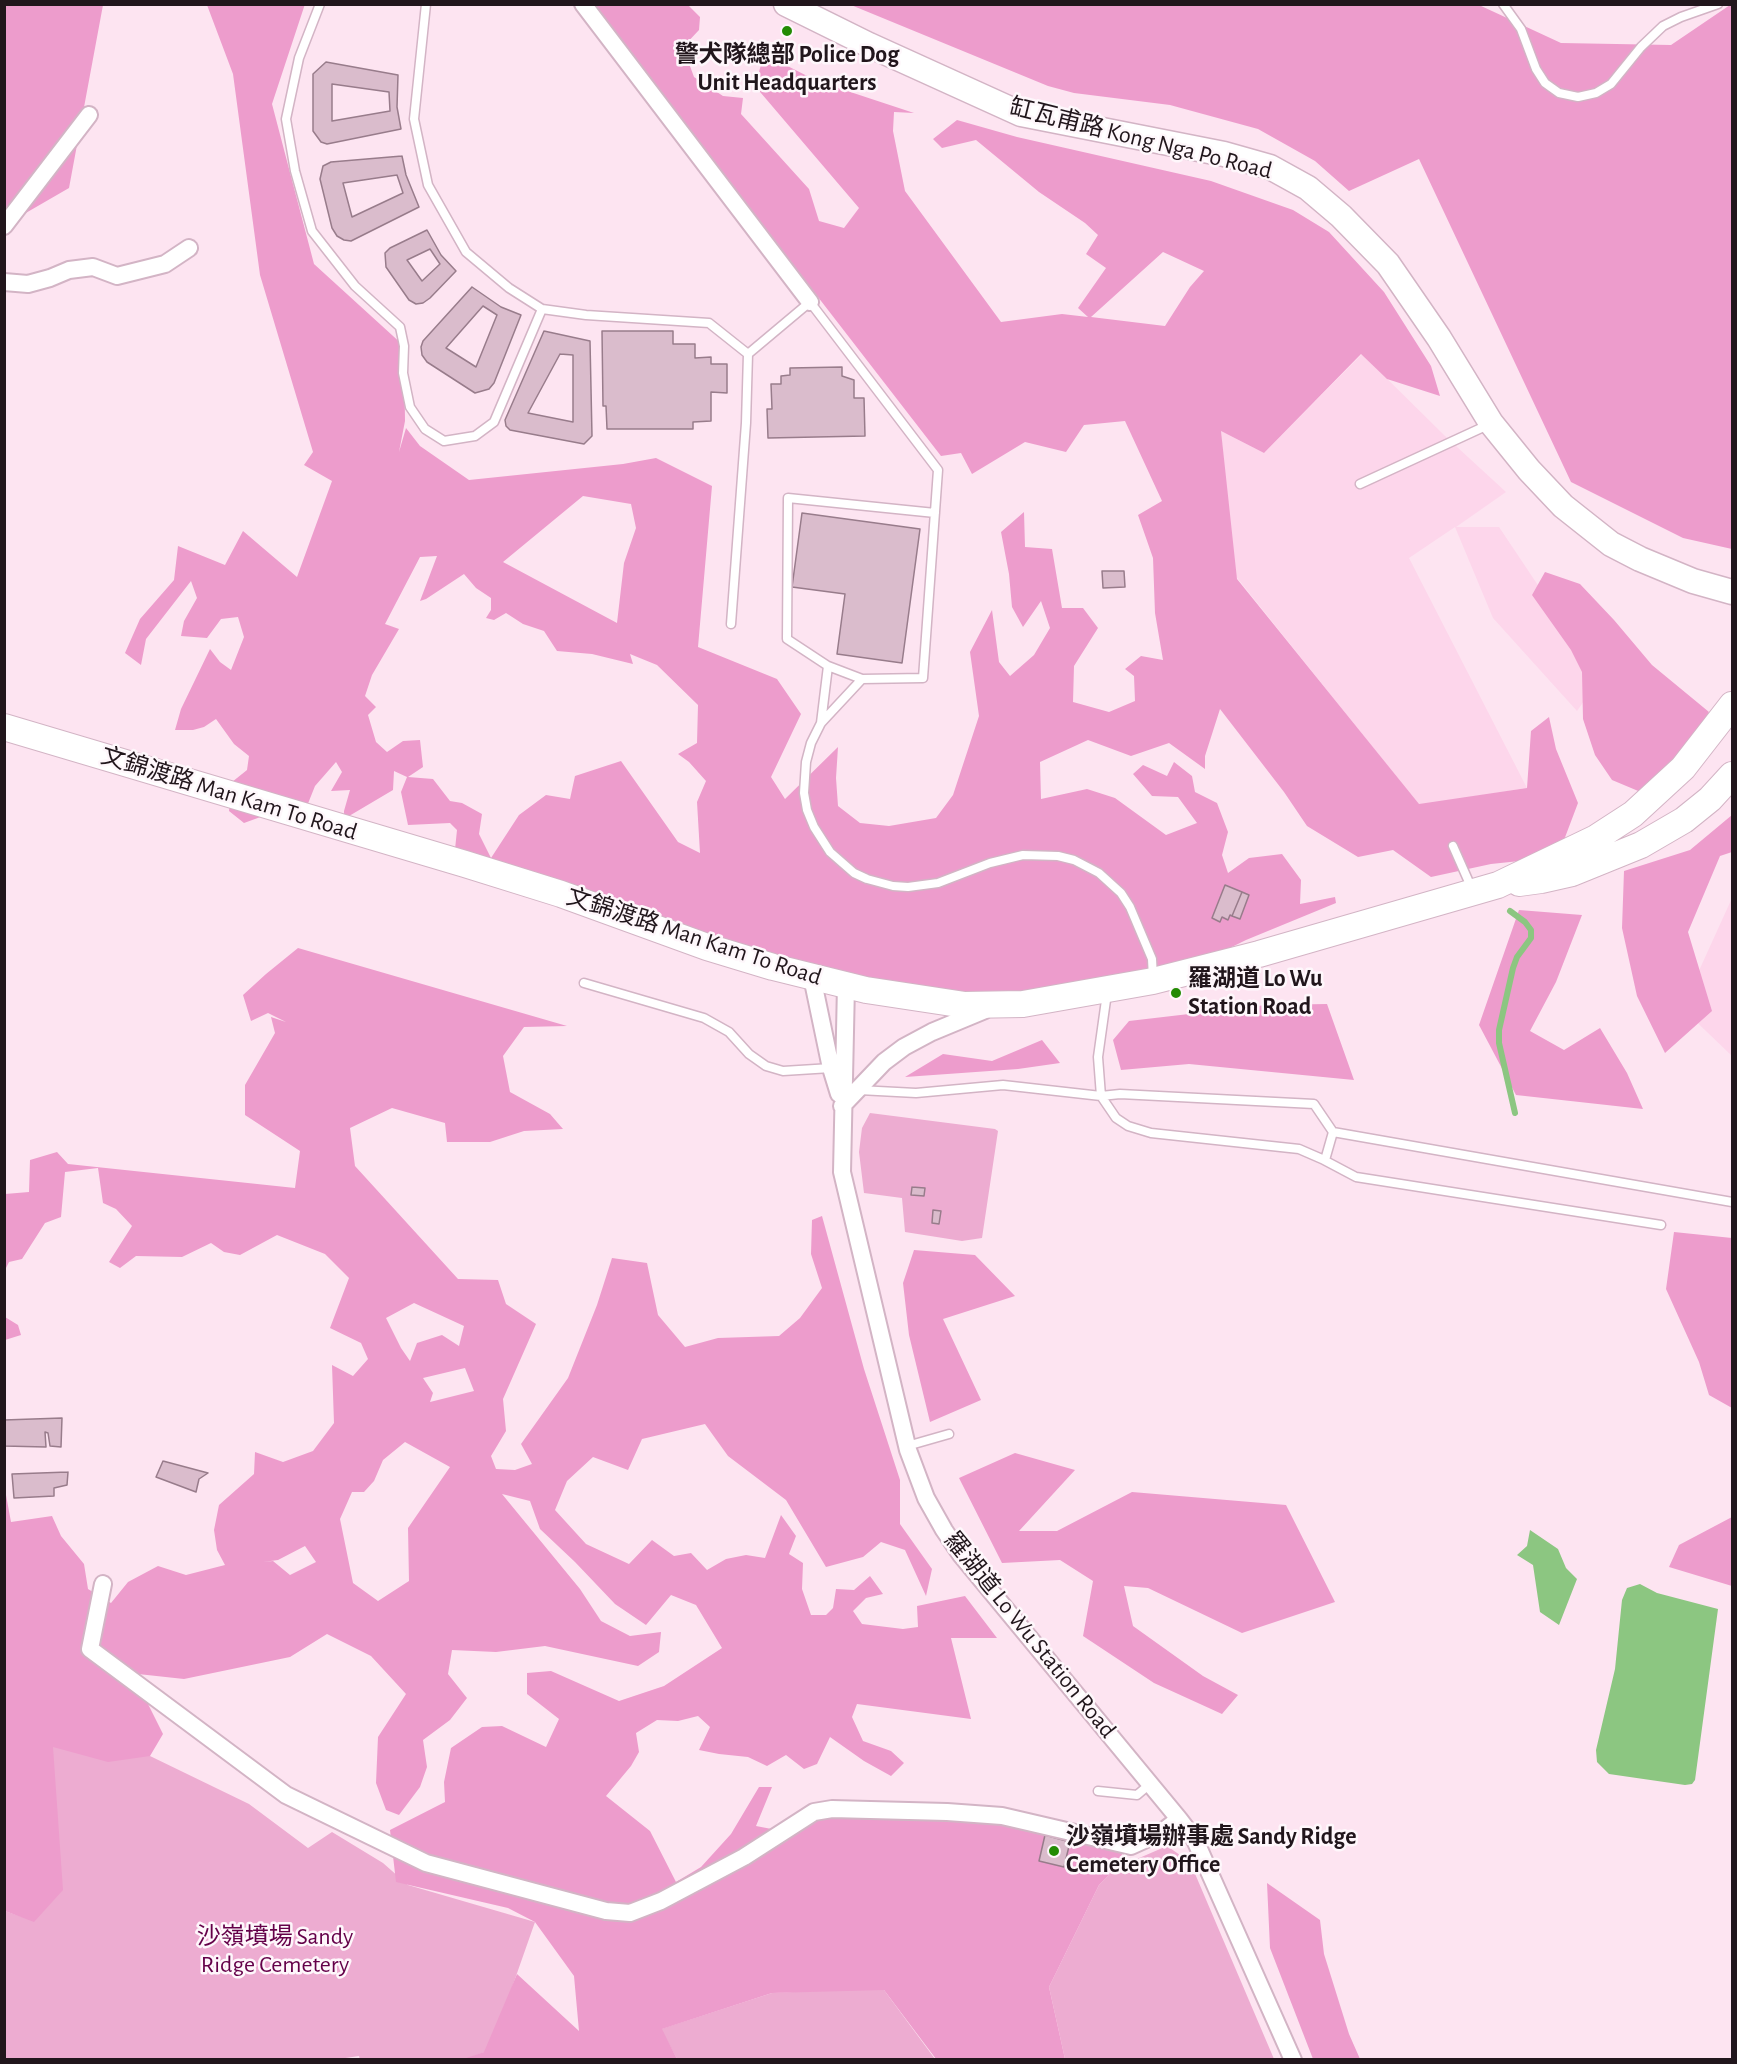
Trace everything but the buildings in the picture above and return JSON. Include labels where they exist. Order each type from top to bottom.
[{"type":"main road","name":"文錦渡路 Man Kam To Road","points":[[1498,885],[1596,838],[1633,814],[1683,768],[1732,705]]},
{"type":"main road","name":"文錦渡路 Man Kam To Road","points":[[4,727],[465,864],[561,894],[707,946],[812,977],[965,1005],[1023,1004],[1153,981],[1259,954],[1498,885],[1541,880],[1572,873],[1641,845],[1684,820],[1710,799],[1732,775]]},
{"type":"street","points":[[583,4],[810,302]]},
{"type":"street","name":"缸瓦甫路 Kong Nga Po Road","points":[[786,4],[880,50],[1021,114],[1224,154],[1270,167],[1308,188],[1341,216],[1388,264],[1439,338],[1491,423],[1529,470],[1563,506],[1611,544],[1640,559],[1693,581],[1732,592]]},
{"type":"street","points":[[4,226],[89,115]]},
{"type":"street","points":[[4,282],[28,284],[69,270],[93,267],[117,276],[165,264],[189,248]]},
{"type":"street","name":"羅湖道 Lo Wu Station Road","points":[[812,977],[831,1068],[842,1106]]},
{"type":"street","name":"羅湖道 Lo Wu Station Road","points":[[846,985],[842,1172],[907,1446],[926,1498],[961,1555],[1194,1840],[1293,2060]]},
{"type":"street","points":[[842,1106],[884,1062],[904,1047],[932,1032],[997,1005]]},
{"type":"street","points":[[103,1584],[90,1649],[286,1795],[426,1863],[606,1911],[630,1913],[661,1901],[744,1857],[814,1812],[832,1809],[1002,1816],[1131,1846],[1162,1832],[1179,1819]]},
{"type":"lane","points":[[320,4],[299,58],[286,119],[295,171],[312,231],[355,286],[400,327],[404,346],[403,373],[410,407],[425,429],[444,441],[476,436],[494,422],[542,309]]},
{"type":"lane","points":[[426,4],[414,119],[428,185],[466,252],[509,288],[542,309],[586,315],[709,323],[748,354]]},
{"type":"lane","points":[[1503,4],[1521,29],[1536,69],[1545,83],[1560,93],[1578,97],[1596,93],[1611,84],[1641,47],[1664,26],[1681,17],[1718,4]]},
{"type":"lane","points":[[731,624],[746,423],[748,354],[810,302],[939,470],[923,678],[862,679],[828,666],[787,639],[788,498],[935,513]]},
{"type":"lane","points":[[1360,484],[1491,423]]},
{"type":"lane","points":[[821,723],[828,666]]},
{"type":"lane","points":[[862,679],[821,723],[811,743],[806,762],[804,793],[814,827],[821,840],[842,863],[867,879],[893,886],[908,887],[938,883],[990,863],[1023,855],[1058,856],[1074,860],[1099,873],[1121,893],[1130,907],[1152,959],[1153,981]]},
{"type":"lane","points":[[1453,846],[1473,892]]},
{"type":"lane","points":[[584,982],[704,1018],[729,1032],[749,1054],[766,1066],[783,1071],[831,1068]]},
{"type":"lane","points":[[1107,990],[1098,1057],[1101,1096],[1116,1118],[1128,1126],[1151,1133],[1299,1149],[1356,1177],[1661,1225]]},
{"type":"lane","points":[[857,1090],[916,1093],[1003,1085],[1101,1096],[1120,1094],[1314,1104],[1333,1132],[1732,1202]]},
{"type":"lane","points":[[1325,1160],[1333,1132]]},
{"type":"lane","points":[[907,1446],[949,1434]]},
{"type":"lane","points":[[1098,1791],[1137,1795],[1150,1784]]},
{"type":"shaded area","points":[[305,4],[272,104],[314,264],[404,346],[405,421],[399,452],[406,428],[420,446],[469,480],[623,464],[656,458],[712,486],[698,647],[777,679],[801,714],[771,777],[785,799],[838,747],[836,778],[838,806],[860,823],[889,826],[936,818],[953,795],[979,716],[970,652],[992,610],[999,662],[1010,676],[1034,655],[1050,628],[1041,601],[1023,627],[1012,607],[1009,574],[1001,532],[1024,512],[1025,547],[1052,549],[1062,608],[1083,608],[1098,628],[1074,666],[1073,702],[1109,712],[1135,701],[1134,676],[1125,669],[1141,656],[1163,660],[1155,613],[1153,558],[1138,515],[1162,501],[1125,421],[1084,425],[1066,452],[1025,442],[972,474],[961,453],[941,456],[592,5],[688,5],[700,17],[699,30],[683,47],[694,77],[723,96],[743,98],[741,114],[809,189],[819,221],[844,228],[859,208],[755,86],[764,54],[817,81],[914,113],[894,112],[893,131],[905,191],[1001,322],[1062,314],[1088,317],[1078,308],[1106,268],[1086,254],[1098,235],[1085,223],[1039,192],[976,140],[942,148],[933,139],[957,120],[1017,137],[1211,181],[1293,210],[1329,232],[1384,292],[1431,366],[1440,396],[1387,379],[1361,354],[1264,453],[1221,431],[1237,579],[1419,804],[1527,788],[1531,731],[1549,717],[1556,749],[1578,803],[1564,840],[1529,860],[1491,864],[1431,877],[1393,850],[1358,857],[1307,826],[1284,792],[1220,709],[1205,756],[1205,769],[1169,743],[1131,756],[1088,740],[1040,762],[1041,799],[1087,789],[1115,798],[1166,835],[1197,823],[1178,797],[1152,796],[1133,774],[1143,765],[1167,776],[1174,762],[1192,776],[1195,792],[1217,803],[1228,832],[1222,855],[1228,873],[1249,858],[1282,854],[1301,880],[1300,904],[1335,897],[1336,903],[1246,940],[1173,976],[939,1001],[711,937],[454,859],[457,830],[450,823],[408,825],[401,792],[407,777],[394,771],[393,790],[344,819],[350,790],[331,791],[342,772],[336,762],[315,786],[307,806],[288,807],[244,823],[229,811],[232,782],[247,770],[249,756],[234,744],[216,719],[204,727],[193,730],[175,730],[181,709],[210,649],[220,662],[231,670],[244,637],[238,617],[221,619],[207,638],[181,636],[184,621],[197,598],[191,581],[146,639],[141,665],[125,653],[140,619],[174,580],[178,546],[225,565],[243,531],[297,577],[332,481],[304,465],[313,452],[260,275],[233,74],[207,5]],"holes":[[[1163,252],[1204,271],[1190,287],[1165,326],[1091,317]],[[583,496],[631,504],[636,528],[624,563],[617,623],[503,562]],[[437,556],[420,601],[464,574],[476,588],[491,598],[491,610],[486,618],[494,620],[506,613],[523,624],[544,631],[557,651],[592,654],[633,664],[630,654],[657,665],[698,705],[697,743],[678,754],[689,762],[706,781],[697,802],[700,853],[678,842],[621,761],[575,776],[570,799],[546,795],[519,815],[491,858],[479,834],[482,814],[462,803],[450,801],[433,779],[408,777],[423,767],[420,740],[403,741],[387,752],[376,742],[368,715],[376,707],[365,696],[372,675],[399,629],[385,624],[420,557]]]},
{"type":"shaded area","points":[[5,5],[103,5],[69,188],[5,225]]},
{"type":"shaded area","points":[[851,5],[1479,5],[1561,43],[1671,45],[1732,5],[1732,549],[1683,538],[1571,482],[1419,159],[1349,191],[1315,161],[1258,129],[1170,105],[1074,93],[1048,86]]},
{"type":"shaded area","points":[[1362,354],[1506,492],[1456,527],[1499,527],[1600,678],[1577,711],[1493,618],[1455,527],[1409,558],[1527,788],[1419,805],[1234,574],[1221,431],[1264,453]]},
{"type":"shaded area","points":[[1545,572],[1580,584],[1652,665],[1709,712],[1698,732],[1643,793],[1612,780],[1595,755],[1583,719],[1582,672],[1571,650],[1532,595]]},
{"type":"shaded area","points":[[1732,815],[1732,852],[1720,856],[1688,932],[1712,1011],[1665,1053],[1637,996],[1622,928],[1624,871],[1690,850]]},
{"type":"shaded area","points":[[1732,898],[1732,1056],[1682,1008]]},
{"type":"shaded area","points":[[1519,910],[1582,915],[1556,982],[1530,1031],[1564,1050],[1600,1028],[1627,1073],[1643,1109],[1516,1095],[1479,1025]]},
{"type":"shaded area","points":[[298,948],[567,1026],[524,1027],[503,1056],[510,1092],[550,1114],[563,1129],[524,1131],[490,1142],[447,1142],[445,1123],[392,1108],[350,1128],[355,1166],[458,1279],[498,1280],[506,1304],[536,1324],[503,1399],[506,1431],[491,1456],[496,1469],[515,1470],[532,1464],[521,1444],[568,1378],[597,1305],[612,1258],[647,1263],[658,1315],[685,1347],[718,1338],[779,1336],[800,1318],[822,1288],[811,1254],[812,1220],[822,1216],[864,1369],[900,1480],[900,1524],[932,1569],[926,1596],[905,1550],[881,1542],[863,1557],[826,1567],[786,1500],[728,1456],[705,1424],[642,1439],[628,1470],[593,1457],[567,1481],[555,1510],[586,1544],[629,1564],[652,1540],[674,1556],[691,1553],[707,1570],[726,1559],[746,1555],[765,1558],[781,1515],[796,1536],[789,1554],[803,1563],[802,1589],[811,1615],[826,1615],[833,1608],[836,1589],[854,1590],[870,1576],[883,1594],[866,1598],[853,1611],[862,1624],[903,1629],[918,1627],[917,1606],[965,1596],[997,1638],[951,1638],[971,1719],[857,1704],[852,1717],[863,1741],[891,1751],[904,1763],[891,1776],[864,1761],[830,1737],[817,1764],[804,1769],[786,1755],[767,1766],[748,1757],[699,1750],[710,1727],[698,1716],[678,1721],[657,1720],[636,1733],[639,1752],[631,1766],[606,1796],[650,1831],[676,1882],[701,1867],[731,1834],[759,1787],[772,1787],[756,1826],[782,1831],[832,1809],[947,1812],[1127,1843],[1116,1868],[1099,1885],[1049,1987],[1065,2059],[936,2059],[884,1990],[772,1993],[662,2029],[677,2059],[463,2059],[484,2052],[517,1974],[579,2031],[574,1976],[535,1922],[508,1908],[396,1882],[390,1830],[445,1802],[444,1782],[451,1748],[482,1727],[502,1726],[546,1747],[559,1719],[527,1694],[527,1673],[551,1671],[619,1701],[664,1686],[722,1648],[696,1605],[671,1595],[646,1625],[615,1604],[540,1529],[530,1501],[502,1494],[580,1589],[601,1621],[630,1636],[661,1632],[659,1652],[638,1666],[545,1646],[496,1652],[452,1650],[448,1674],[467,1698],[450,1720],[423,1740],[427,1767],[420,1787],[399,1815],[386,1810],[376,1783],[378,1737],[406,1694],[371,1656],[327,1634],[290,1657],[184,1679],[138,1674],[146,1700],[163,1734],[150,1756],[108,1762],[53,1747],[63,1890],[34,1922],[5,1911],[5,1495],[11,1522],[52,1516],[61,1536],[84,1564],[88,1589],[111,1603],[128,1582],[158,1566],[186,1575],[225,1565],[217,1550],[214,1530],[219,1505],[254,1474],[255,1452],[283,1462],[313,1451],[334,1423],[332,1365],[353,1376],[368,1359],[361,1343],[330,1328],[349,1278],[325,1254],[277,1235],[240,1255],[224,1252],[211,1243],[182,1257],[136,1256],[120,1268],[109,1262],[132,1226],[116,1209],[103,1203],[98,1168],[65,1172],[61,1217],[45,1223],[22,1259],[9,1262],[5,1270],[5,1194],[29,1192],[30,1160],[57,1152],[68,1164],[295,1188],[300,1151],[245,1115],[245,1085],[275,1033],[271,1017],[286,1022],[268,1013],[251,1021],[243,995]],"holes":[[[414,1303],[464,1326],[459,1346],[442,1335],[417,1343],[410,1361],[386,1318]],[[465,1368],[474,1391],[430,1402],[433,1393],[423,1378]],[[405,1442],[450,1467],[408,1528],[409,1581],[378,1601],[353,1583],[340,1519],[352,1492],[364,1492],[374,1481],[383,1460]],[[305,1546],[316,1562],[290,1575],[273,1561],[263,1562],[278,1560]]]},
{"type":"shaded area","points":[[1327,1004],[1354,1080],[1189,1064],[1121,1070],[1113,1040],[1129,1021],[1266,1005]]},
{"type":"shaded area","points":[[1042,1040],[1060,1063],[1018,1069],[905,1077],[943,1054],[992,1061]]},
{"type":"shaded area","points":[[1674,1232],[1732,1238],[1732,1408],[1709,1395],[1699,1362],[1666,1289]]},
{"type":"shaded area","points":[[914,1250],[975,1255],[1015,1296],[943,1319],[981,1400],[930,1422],[909,1335],[903,1283]]},
{"type":"shaded area","points":[[5,1317],[18,1325],[21,1335],[5,1340]]},
{"type":"shaded area","points":[[1015,1453],[1075,1470],[1019,1531],[1057,1531],[1132,1492],[1286,1505],[1335,1602],[1242,1633],[1148,1588],[1124,1586],[1133,1626],[1203,1676],[1238,1695],[1222,1714],[1154,1683],[1083,1636],[1093,1581],[1060,1560],[1002,1563],[959,1478]]},
{"type":"shaded area","points":[[1732,1517],[1732,1586],[1669,1567],[1679,1545]]},
{"type":"shaded area","points":[[1530,1530],[1558,1549],[1566,1568],[1577,1579],[1559,1625],[1540,1612],[1533,1565],[1517,1555],[1527,1546]]},
{"type":"shaded area","points":[[1640,1584],[1657,1593],[1718,1609],[1695,1780],[1692,1784],[1685,1785],[1609,1774],[1597,1762],[1596,1750],[1615,1669],[1622,1600],[1627,1588]]},
{"type":"shaded area","points":[[1267,1883],[1320,1920],[1324,1954],[1349,2034],[1360,2059],[1313,2059],[1270,1948]]},
{"type":"green space","points":[[870,1113],[998,1131],[982,1238],[962,1241],[905,1232],[902,1198],[864,1193],[859,1152],[862,1128]]},
{"type":"green space","name":"沙嶺墳場 Sandy Ridge Cemetery","points":[[5,1695],[96,1706],[150,1756],[249,1804],[308,1848],[332,1832],[383,1863],[408,1885],[535,1922],[490,2050],[463,2060],[360,2060],[359,2056],[332,2060],[5,2059],[5,1911],[34,1921]]},
{"type":"green space","points":[[1167,1846],[1190,1862],[1274,2059],[1065,2059],[1049,1987],[1099,1885],[1116,1868]]},
{"type":"green space","points":[[884,1990],[935,2059],[677,2059],[661,2029],[772,1993]]},
{"type":"waterway","points":[[1510,911],[1525,922],[1531,930],[1531,938],[1517,957],[1513,968],[1499,1030],[1499,1043],[1515,1113]]},
{"type":"place","name":"警犬隊總部 Police Dog Unit Headquarters","points":[[787,31]]},
{"type":"place","name":"羅湖道 Lo Wu Station Road","points":[[1176,993]]},
{"type":"place","name":"沙嶺墳場辦事處 Sandy Ridge Cemetery Office","points":[[1054,1851]]}]
